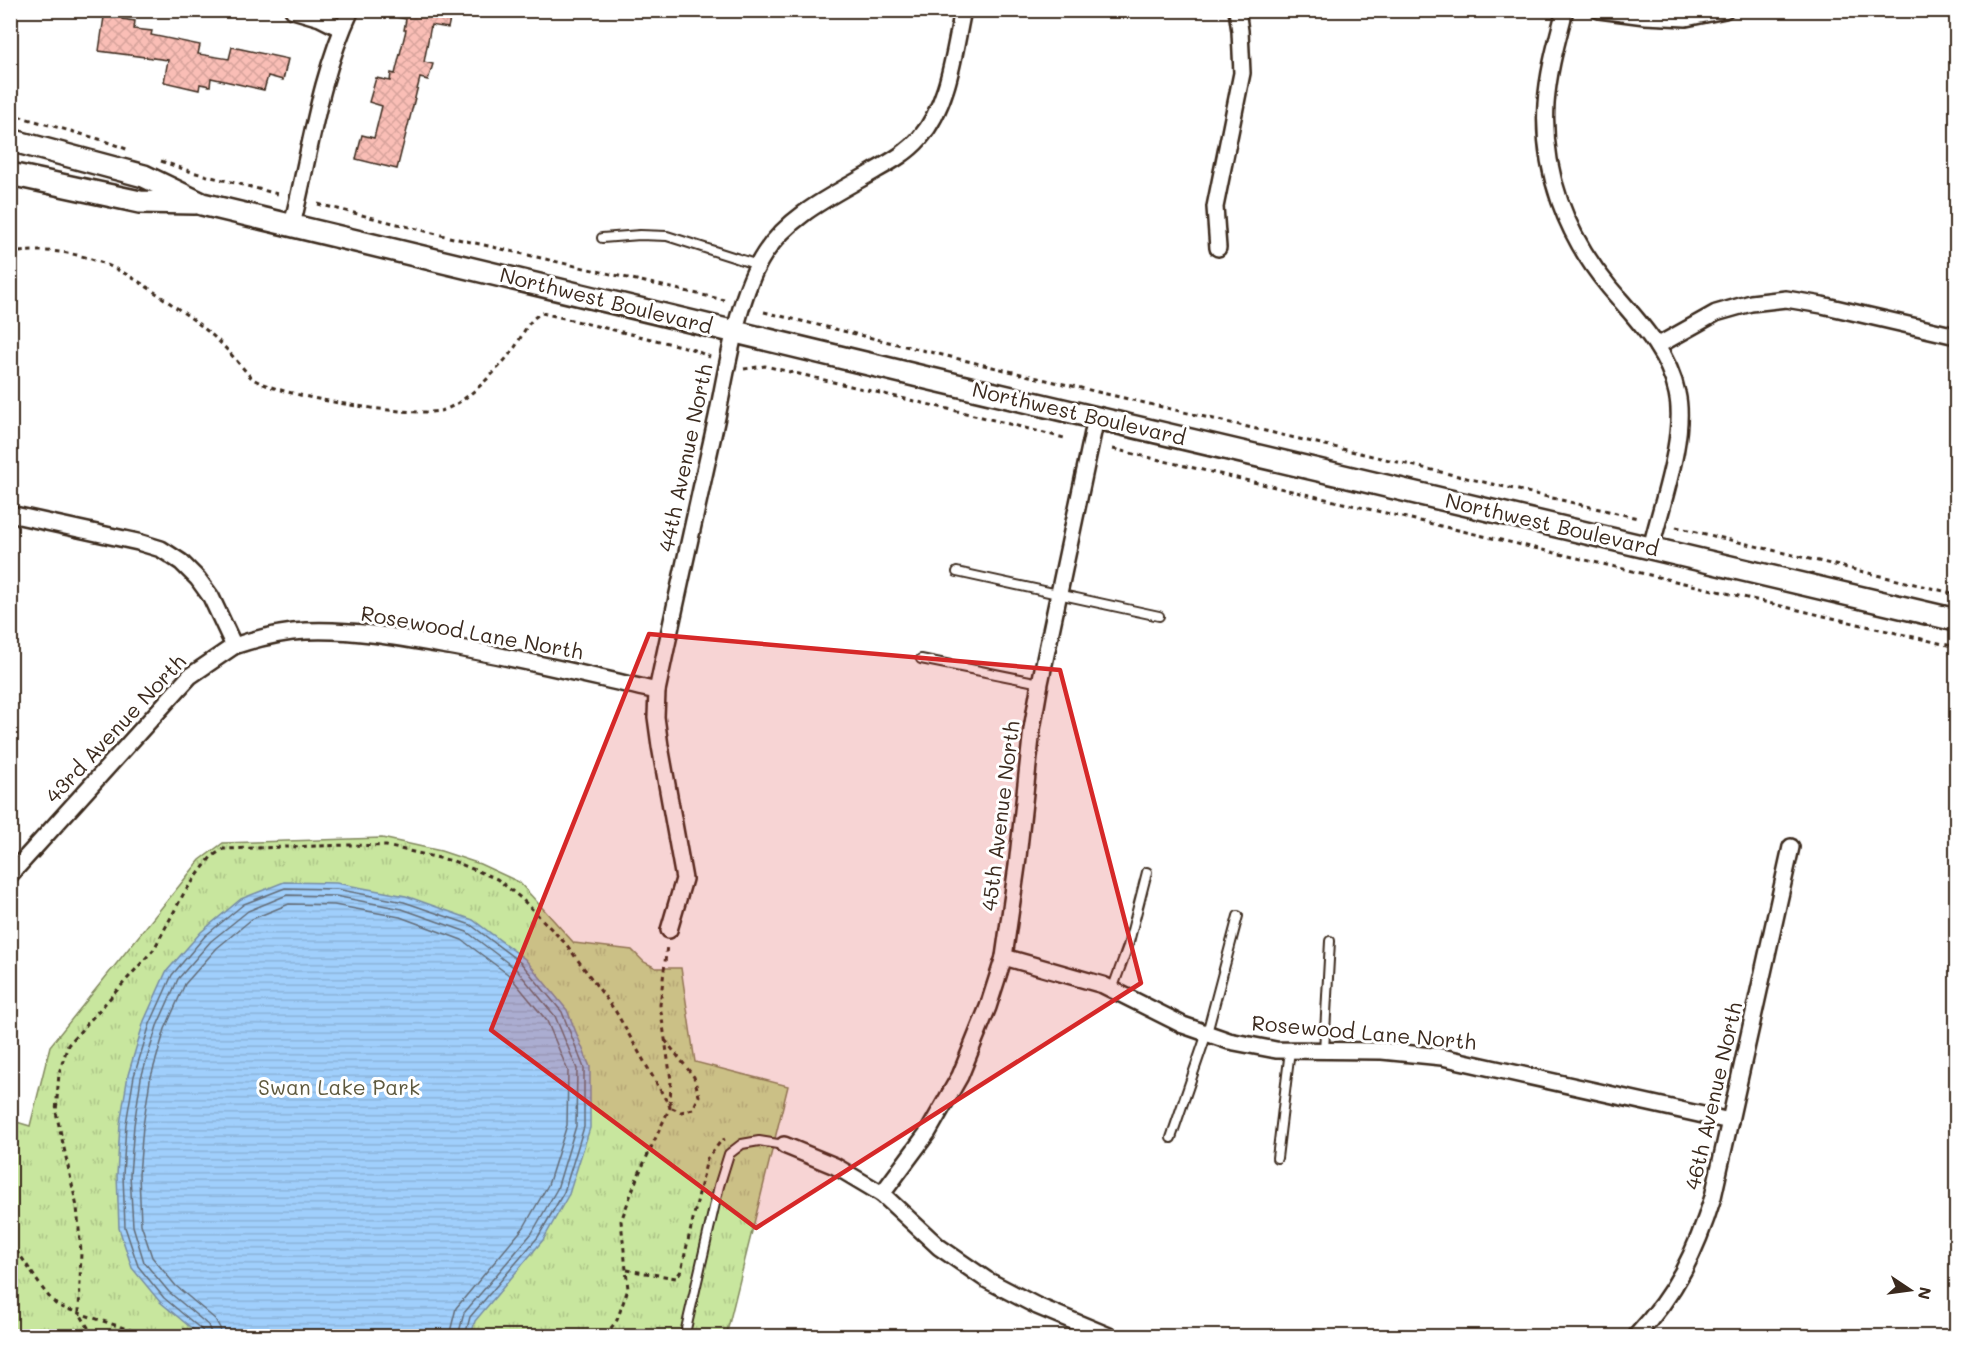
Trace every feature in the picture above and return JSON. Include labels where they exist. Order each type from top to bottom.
[{"type":"main road","name":"Northwest Boulevard","points":[[10,140],[144,176],[202,204]]},
{"type":"main road","name":"Northwest Boulevard","points":[[10,174],[140,202],[202,204],[1096,418],[1956,620]]},
{"type":"street","points":[[293,10],[320,18],[342,29]]},
{"type":"street","points":[[292,225],[323,88],[342,29],[351,10]]},
{"type":"street","name":"44th Avenue North","points":[[669,930],[684,879],[660,746],[656,717],[657,691],[736,332],[752,276],[780,232],[798,216],[903,154],[921,138],[936,112],[946,85],[963,10]]},
{"type":"street","points":[[1218,248],[1215,207],[1242,73],[1237,10]]},
{"type":"street","points":[[1565,10],[1551,64],[1546,103],[1546,143],[1552,181],[1566,219],[1584,254],[1657,346],[1670,367],[1678,394],[1679,429],[1651,548]]},
{"type":"street","points":[[1599,10],[1686,18],[1725,10]]},
{"type":"street","points":[[1657,346],[1716,313],[1751,303],[1786,299],[1956,336]]},
{"type":"street","name":"45th Avenue North","points":[[882,1194],[928,1132],[960,1076],[988,1007],[1004,957],[1040,683],[1096,418]]},
{"type":"street","points":[[10,514],[161,549],[181,562],[198,579],[211,597],[234,646]]},
{"type":"street","name":"Rosewood Lane North","points":[[234,646],[267,636],[304,631],[346,631],[414,639],[472,650],[657,691]]},
{"type":"street","name":"43rd Avenue North","points":[[10,875],[184,682],[209,661],[234,646]]},
{"type":"street","name":"46th Avenue North","points":[[1636,1336],[1655,1316],[1680,1279],[1700,1240],[1713,1197],[1791,847]]},
{"type":"street","name":"Rosewood Lane North","points":[[1004,957],[1065,973],[1112,990],[1183,1025],[1228,1041],[1276,1050],[1382,1051],[1442,1057],[1730,1120]]},
{"type":"street","points":[[784,1145],[835,1166],[882,1194],[939,1247],[987,1280],[1037,1306],[1109,1336]]},
{"type":"lane","points":[[602,238],[640,235],[667,236],[758,266]]},
{"type":"lane","points":[[957,572],[1159,616]]},
{"type":"lane","points":[[921,659],[1040,683]]},
{"type":"lane","points":[[1112,990],[1128,946],[1147,872]]},
{"type":"lane","points":[[1171,1138],[1207,1033],[1238,916]]},
{"type":"lane","points":[[1324,1051],[1330,941]]},
{"type":"lane","points":[[1277,1158],[1290,1050]]},
{"type":"lane","points":[[686,1329],[719,1186],[729,1154],[742,1144],[759,1141],[784,1145]]},
{"type":"path","points":[[10,114],[99,139],[132,151]]},
{"type":"path","points":[[152,158],[278,194]]},
{"type":"path","points":[[318,204],[724,300]]},
{"type":"path","points":[[10,253],[54,251],[81,255],[99,261],[141,281],[206,330],[253,379],[306,396],[387,411],[440,411],[452,406],[492,374],[513,350],[529,324],[542,313],[689,348],[710,357]]},
{"type":"path","points":[[764,312],[1638,518]]},
{"type":"path","points":[[742,370],[765,366],[1068,439]]},
{"type":"path","points":[[1113,449],[1956,647]]},
{"type":"path","points":[[1676,527],[1956,594]]},
{"type":"path","points":[[93,1336],[78,1312],[81,1252],[77,1207],[56,1112],[59,1073],[68,1046],[154,949],[184,893],[211,856],[223,849],[386,846],[453,861],[497,879],[522,899],[566,944],[616,1012],[670,1107],[681,1112],[693,1109],[699,1096],[694,1077],[665,1040]]},
{"type":"path","points":[[605,1336],[617,1320],[628,1289],[621,1221],[637,1178],[670,1107],[671,1080],[660,1005],[669,930]]},
{"type":"path","points":[[10,1244],[20,1253],[47,1296],[58,1306],[148,1336]]},
{"type":"highlighted area","points":[[649,634],[1060,670],[1141,983],[756,1228],[491,1030]]},
{"type":"green space","name":"Swan Lake Park","points":[[382,838],[441,851],[480,864],[519,882],[574,943],[632,950],[644,962],[656,968],[681,968],[695,1062],[788,1086],[726,1336],[11,1336],[10,1120],[30,1126],[50,1046],[200,860],[223,843]]},
{"type":"water","points":[[284,882],[336,883],[406,896],[473,920],[525,959],[567,1010],[590,1067],[590,1128],[569,1194],[543,1240],[475,1321],[471,1336],[201,1336],[160,1302],[132,1268],[119,1228],[117,1175],[120,1124],[128,1075],[144,1021],[166,972],[201,932],[241,899]]},
{"type":"building","points":[[105,10],[122,11],[122,19],[135,21],[134,29],[152,31],[151,35],[200,45],[198,54],[229,59],[232,47],[288,59],[283,80],[268,76],[264,90],[211,78],[210,86],[200,84],[199,90],[164,82],[168,60],[99,51]]},
{"type":"building","points":[[396,10],[452,10],[448,28],[431,25],[424,62],[433,64],[428,80],[420,78],[397,169],[356,159],[362,135],[374,138],[382,106],[369,102],[376,78],[390,81],[391,73],[395,74],[406,30],[404,30],[406,19],[395,17]]}]
